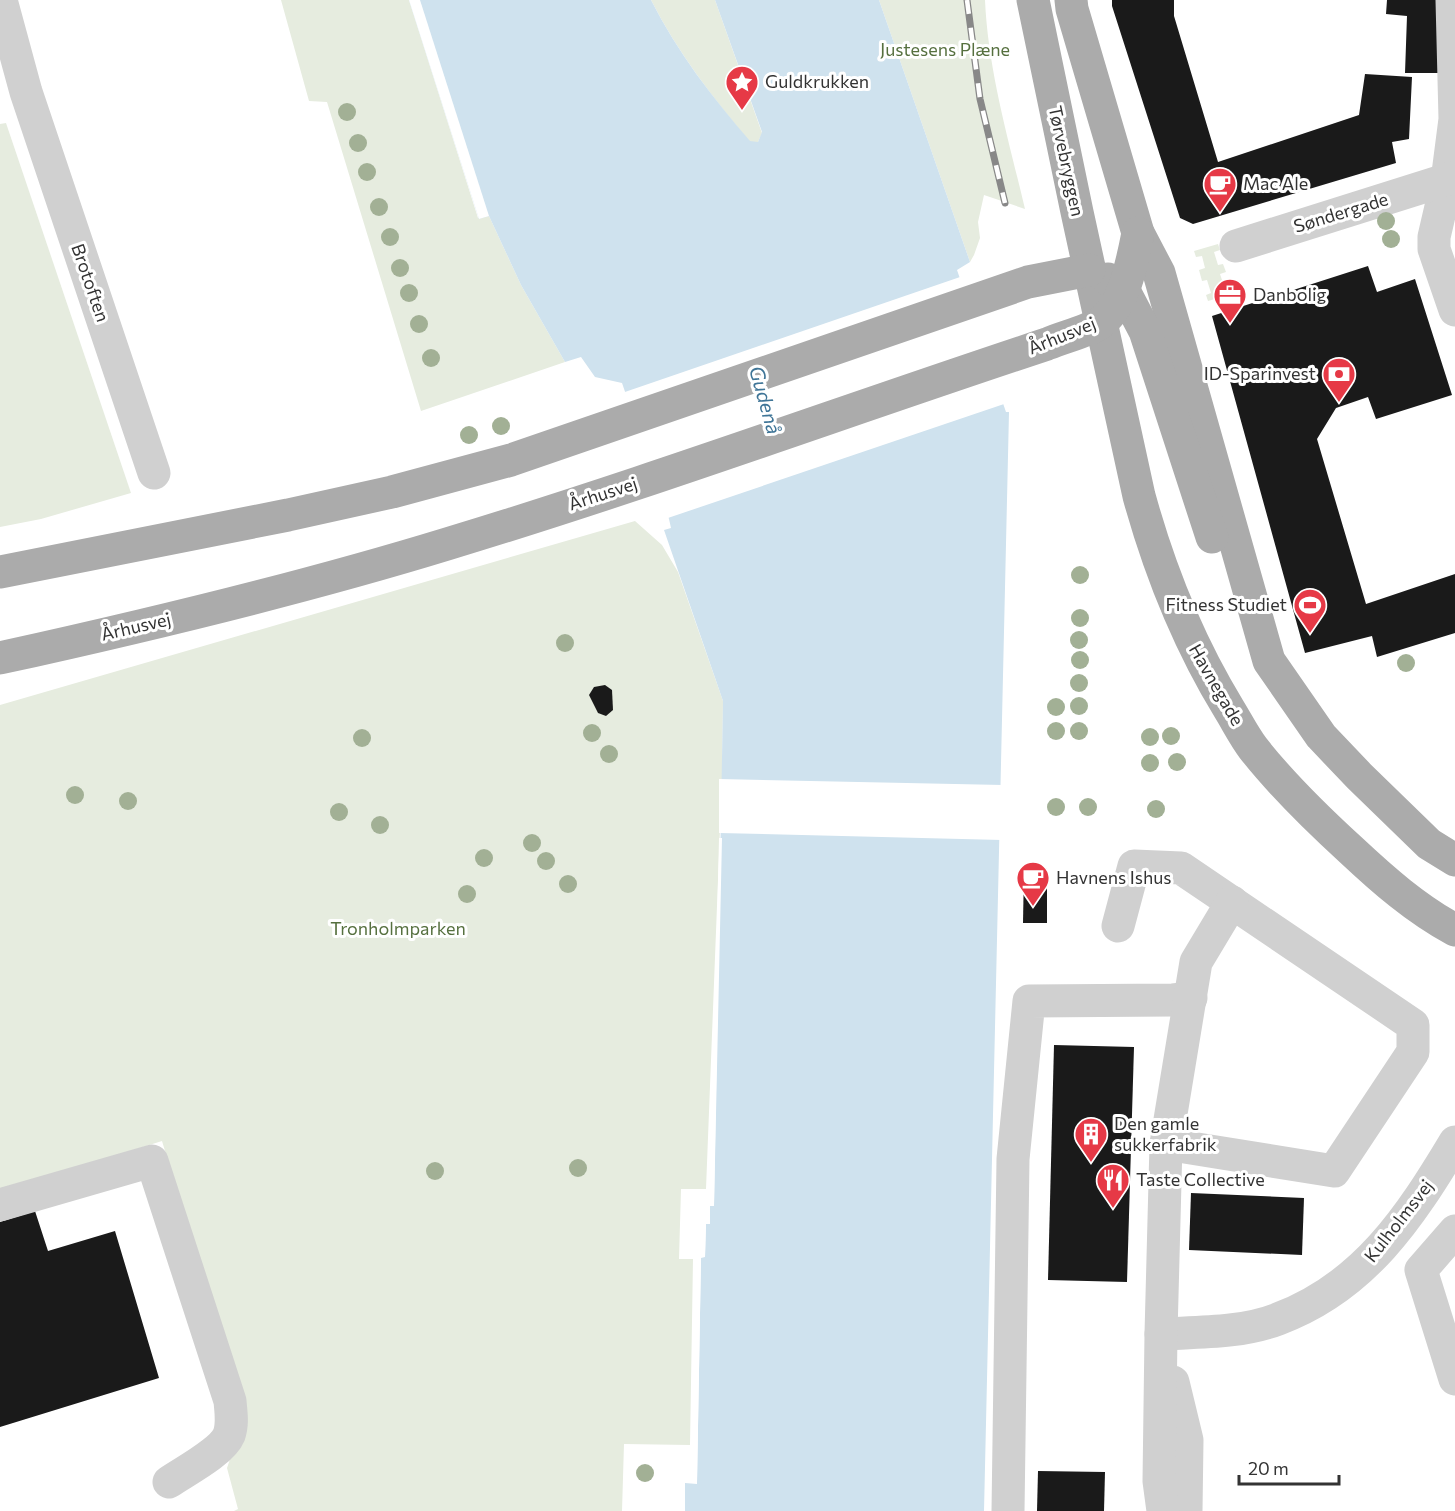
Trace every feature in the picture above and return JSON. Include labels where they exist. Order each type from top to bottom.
[{"type":"main road","name":"Tørvebryggen","points":[[1033,0],[1101,322]]},
{"type":"main road","points":[[1071,0],[1138,233],[1159,273],[1269,661]]},
{"type":"main road","name":"Århusvej","points":[[0,658],[144,626],[300,587],[449,544],[996,361],[1101,322],[1114,308],[1123,289],[1138,233]]},
{"type":"main road","points":[[0,572],[288,515],[392,492],[511,460],[1028,282],[1089,270],[1123,289],[1145,331],[1217,551],[1269,661],[1321,736],[1429,844],[1455,861]]},
{"type":"main road","name":"Havnegade","points":[[1101,322],[1121,420],[1151,540],[1168,588],[1208,675],[1252,748],[1315,817],[1395,890],[1455,930]]},
{"type":"street","name":"Brotoften","points":[[1,0],[13,93],[154,473]]},
{"type":"street","points":[[1452,0],[1455,119],[1451,179],[1434,237],[1434,249],[1455,310]]},
{"type":"street","name":"Søndergade","points":[[1236,246],[1451,179]]},
{"type":"street","points":[[1118,926],[1134,866],[1180,868],[1413,1025],[1413,1052],[1334,1171],[1166,1144]]},
{"type":"street","points":[[1163,1511],[1159,1481],[1166,1144],[1196,962],[1232,902]]},
{"type":"street","points":[[1008,1511],[1013,1159],[1029,1001],[1191,998]]},
{"type":"street","name":"Kulholmsvej","points":[[1161,1334],[1233,1330],[1277,1320],[1332,1293],[1370,1261],[1436,1174],[1455,1142]]},
{"type":"street","points":[[0,1205],[152,1161],[230,1401],[232,1422],[229,1435],[223,1445],[169,1482]]},
{"type":"street","points":[[1455,1231],[1421,1270],[1455,1379]]},
{"type":"street","points":[[1161,1334],[1187,1440],[1186,1511]]},
{"type":"green space","points":[[281,0],[409,0],[478,218],[489,216],[521,285],[565,362],[421,411],[327,102],[309,101]]},
{"type":"green space","points":[[651,0],[715,0],[762,133],[758,142],[750,142],[709,91],[684,56]]},
{"type":"green space","name":"Justesens Plæne","points":[[879,0],[985,0],[990,53],[1025,209],[984,195],[978,222],[980,238],[970,262]]},
{"type":"green space","points":[[6,123],[131,493],[41,519],[0,527],[0,124]]},
{"type":"green space","points":[[1218,244],[1220,250],[1214,252],[1218,265],[1223,264],[1226,272],[1220,274],[1224,286],[1230,285],[1232,294],[1208,301],[1206,295],[1211,293],[1207,280],[1202,281],[1199,270],[1205,268],[1202,256],[1196,257],[1194,251]]},
{"type":"green space","name":"Tronholmparken","points":[[635,521],[662,545],[678,572],[723,701],[706,1189],[681,1189],[679,1259],[693,1259],[690,1445],[624,1444],[622,1511],[234,1511],[238,1509],[227,1468],[245,1415],[162,1141],[0,1192],[0,705]]},
{"type":"water","name":"Gudenå","points":[[409,0],[651,0],[684,56],[709,91],[750,141],[758,142],[762,132],[715,0],[879,0],[970,262],[957,270],[1006,412],[1009,412],[984,1511],[685,1511],[685,1483],[697,1483],[701,1257],[705,1257],[706,1223],[710,1223],[710,1206],[714,1206],[723,701],[664,530],[671,528],[669,519],[622,383],[595,377],[581,357],[565,362],[521,285],[489,216],[479,219]]},
{"type":"pier","points":[[409,0],[420,0],[489,216],[479,219]]},
{"type":"pier","points":[[963,276],[1007,403],[665,519],[622,393]]},
{"type":"pier","points":[[719,779],[1003,785],[1002,840],[719,833]]},
{"type":"pier","points":[[719,838],[722,838],[714,1206],[710,1206],[710,1224],[706,1224],[705,1257],[701,1258],[697,1484],[685,1483],[685,1511],[682,1511],[683,1482],[685,1480],[694,1481],[698,1257],[702,1254],[703,1223],[707,1220],[707,1205],[711,1203]]},
{"type":"building","points":[[1112,0],[1174,0],[1174,16],[1218,162],[1359,115],[1365,74],[1412,77],[1409,139],[1392,142],[1396,163],[1193,224],[1180,218]]},
{"type":"building","points":[[1387,0],[1442,0],[1445,73],[1405,73],[1407,16],[1386,14]]},
{"type":"building","points":[[1368,266],[1377,292],[1415,279],[1452,395],[1376,419],[1368,397],[1336,408],[1317,439],[1366,604],[1455,574],[1455,633],[1377,657],[1372,636],[1305,653],[1212,316]]},
{"type":"building","points":[[605,685],[612,690],[613,710],[606,716],[598,713],[589,695],[594,687]]},
{"type":"building","points":[[1024,868],[1047,868],[1047,923],[1023,923]]},
{"type":"building","name":"Den gamle sukkerfabrik","points":[[1054,1045],[1134,1047],[1127,1282],[1048,1280]]},
{"type":"building","points":[[1191,1193],[1304,1198],[1302,1255],[1189,1250]]},
{"type":"building","points":[[35,1211],[48,1251],[115,1231],[159,1378],[0,1427],[0,1222]]},
{"type":"building","points":[[1038,1471],[1105,1472],[1104,1511],[1037,1511]]},
{"type":"railway","points":[[967,0],[980,99],[1005,203]]},
{"type":"place","name":"Guldkrukken","points":[[742,111]]},
{"type":"place","name":"Mac Ale","points":[[1220,213]]},
{"type":"place","name":"Danbolig","points":[[1230,324]]},
{"type":"place","name":"ID-Sparinvest","points":[[1339,403]]},
{"type":"place","name":"Fitness Studiet","points":[[1310,634]]},
{"type":"place","name":"Havnens Ishus","points":[[1033,907]]},
{"type":"place","name":"Den gamle sukkerfabrik","points":[[1091,1163]]},
{"type":"place","name":"Taste Collective","points":[[1113,1209]]}]
